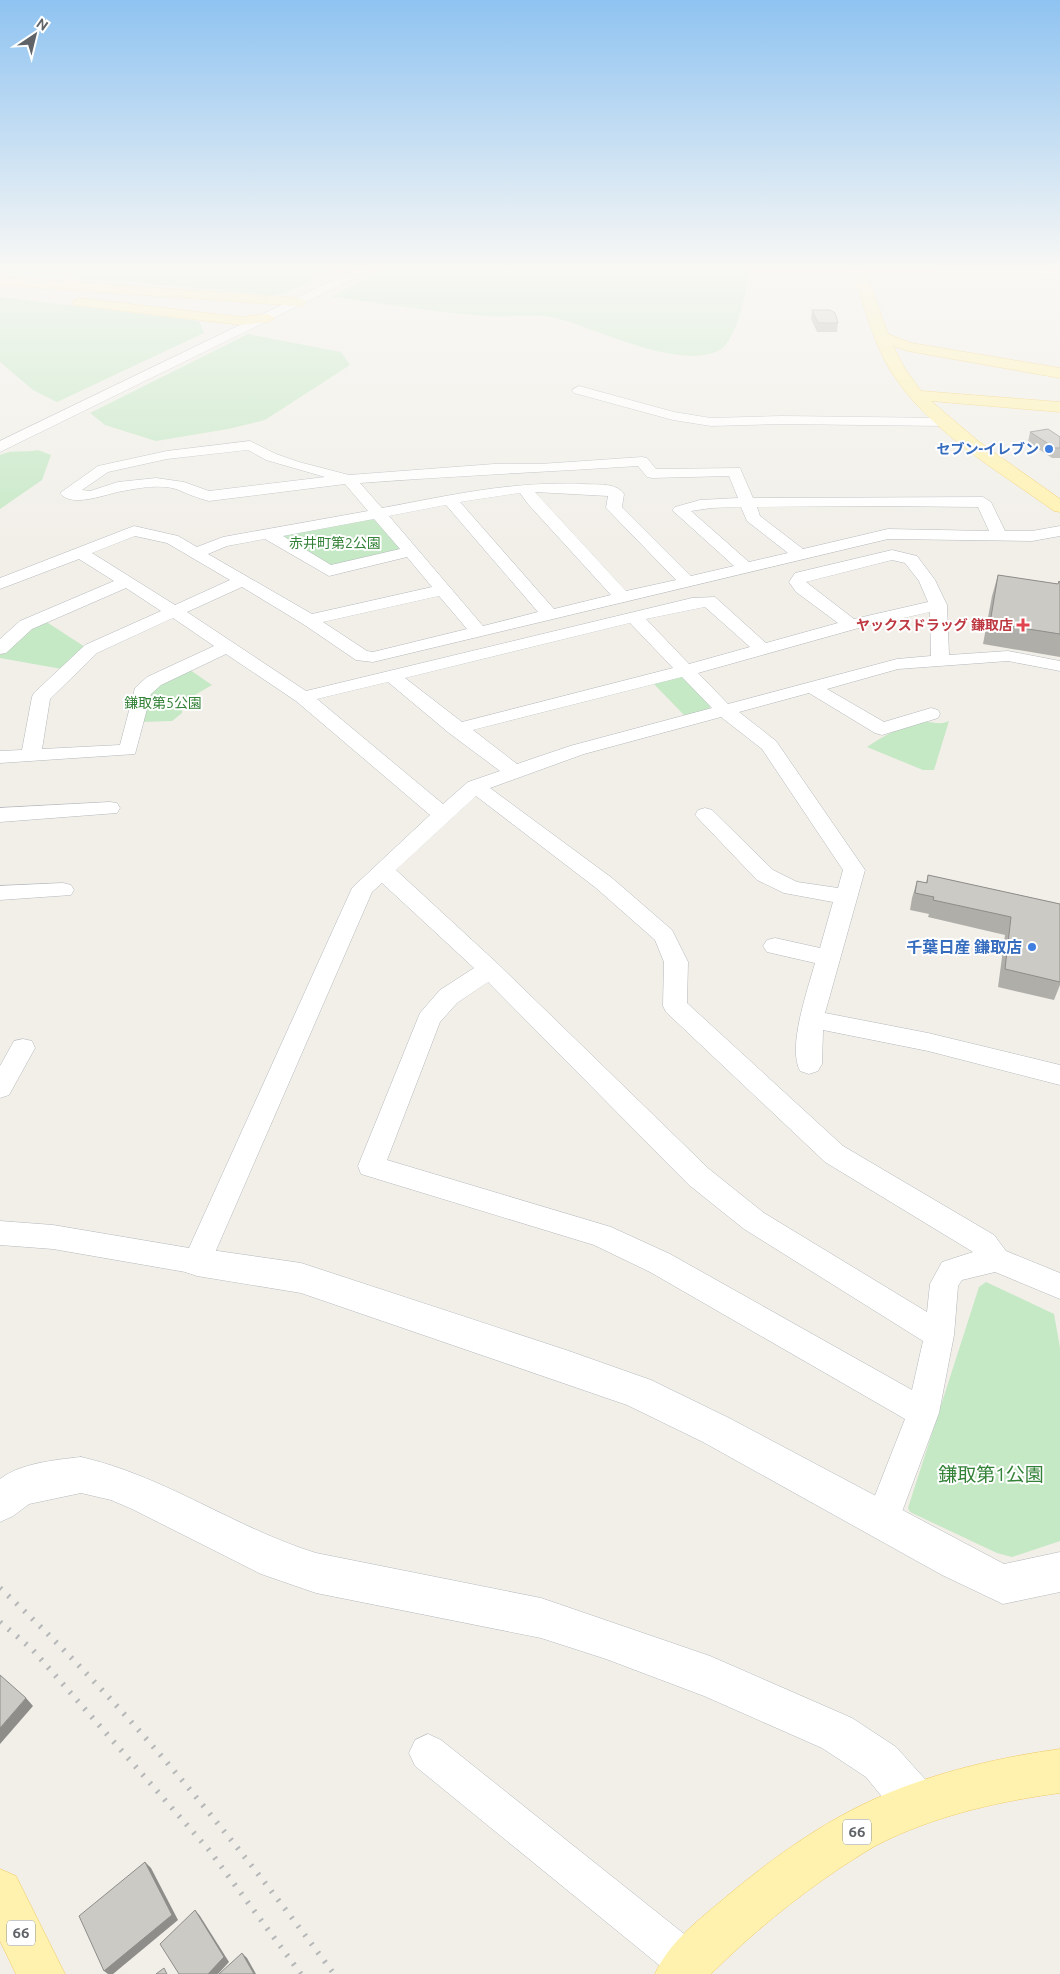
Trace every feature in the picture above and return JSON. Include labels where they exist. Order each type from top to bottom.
[{"type":"main road","points":[[894,362],[899,372],[917,395],[944,422],[1060,507]]},
{"type":"main road","points":[[996,362],[1060,373]]},
{"type":"main road","points":[[917,395],[1060,407]]},
{"type":"main road","name":"66","points":[[684,1969],[752,1903],[799,1868],[874,1822],[917,1804],[989,1783],[1060,1771]]},
{"type":"main road","name":"66","points":[[0,1892],[41,1974]]},
{"type":"street","points":[[0,447],[161,362]]},
{"type":"street","points":[[0,438],[170,362]]},
{"type":"street","points":[[579,390],[673,416],[711,422],[782,420],[944,422]]},
{"type":"street","points":[[478,631],[349,479],[271,457],[250,444],[166,455],[103,469],[68,493],[91,496],[118,487],[156,482],[179,485],[197,494],[209,496],[349,479],[494,468],[540,468],[642,461],[652,474],[735,471],[753,518],[800,554]]},
{"type":"street","points":[[524,488],[533,501],[621,596]]},
{"type":"street","points":[[195,553],[223,542],[449,499],[524,488],[608,490],[616,494],[614,508],[687,581]]},
{"type":"street","points":[[449,499],[549,614]]},
{"type":"street","points":[[745,567],[680,510],[690,506],[748,503],[842,501],[983,502],[999,534]]},
{"type":"street","points":[[0,584],[134,531],[172,539],[309,620],[362,656],[373,657],[621,596],[888,534],[999,534],[1032,536],[1060,531]]},
{"type":"street","points":[[267,533],[329,570],[412,551]]},
{"type":"street","points":[[81,553],[175,612],[303,697],[442,815]]},
{"type":"street","points":[[851,625],[802,588],[797,582],[801,577],[892,555],[911,559],[927,580],[938,605],[940,661]]},
{"type":"street","points":[[32,755],[41,697],[91,649],[242,581]]},
{"type":"street","points":[[0,649],[26,625],[126,582]]},
{"type":"street","points":[[309,620],[443,590]]},
{"type":"street","points":[[303,697],[692,603],[709,602],[763,649]]},
{"type":"street","points":[[456,728],[687,670],[851,625],[938,605]]},
{"type":"street","points":[[634,617],[724,710],[769,745],[854,870],[811,1019],[809,1064]]},
{"type":"street","points":[[0,757],[128,750],[142,692],[154,681],[227,646]]},
{"type":"street","points":[[197,1262],[363,888],[475,786],[577,750],[897,664],[1008,656],[1060,666]]},
{"type":"street","points":[[392,676],[514,772]]},
{"type":"street","points":[[811,687],[882,729],[931,714]]},
{"type":"street","points":[[475,786],[604,883],[664,936],[676,962],[674,1006],[834,1154],[984,1244],[996,1260],[1060,1286]]},
{"type":"street","points":[[0,815],[110,808]]},
{"type":"street","points":[[705,816],[765,875],[792,888],[845,897]]},
{"type":"street","points":[[382,870],[490,970],[699,1177],[754,1221],[939,1335]]},
{"type":"street","points":[[0,893],[63,890]]},
{"type":"street","points":[[774,946],[828,958]]},
{"type":"street","points":[[490,970],[455,988],[437,1006],[429,1019],[371,1166],[601,1235],[660,1262],[923,1413]]},
{"type":"street","points":[[811,1019],[928,1042],[1060,1075]]},
{"type":"street","points":[[0,1088],[23,1048]]},
{"type":"street","points":[[0,1233],[53,1237],[301,1278],[566,1366],[638,1392],[716,1430],[882,1521],[1003,1584],[1060,1572]]},
{"type":"street","points":[[882,1521],[923,1413],[939,1335],[944,1284],[952,1271],[964,1266],[996,1260]]},
{"type":"street","points":[[0,1503],[19,1488],[53,1479],[81,1475],[111,1482],[144,1495],[275,1560],[307,1570],[541,1618],[587,1633],[710,1677],[838,1733],[880,1762],[917,1804]]},
{"type":"street","points":[[428,1752],[684,1969]]},
{"type":"green space","points":[[0,362],[142,362],[57,402],[33,390]]},
{"type":"green space","points":[[192,362],[348,362],[350,365],[265,420],[228,429],[156,441],[105,425],[90,413]]},
{"type":"green space","points":[[38,450],[51,455],[42,480],[0,509],[0,455],[9,452]]},
{"type":"green space","name":"赤井町第2公園","points":[[373,516],[403,550],[331,565],[277,536]]},
{"type":"green space","points":[[45,621],[85,647],[62,669],[0,658],[0,655],[32,626]]},
{"type":"green space","name":"鎌取第5公園","points":[[187,668],[212,685],[181,703],[182,713],[172,721],[141,722],[148,693]]},
{"type":"green space","points":[[685,676],[712,704],[709,709],[685,716],[652,682]]},
{"type":"green space","points":[[949,721],[934,770],[923,770],[867,747],[886,735],[908,725],[922,722],[939,723]]},
{"type":"green space","name":"鎌取第1公園","points":[[986,1282],[1054,1314],[1060,1348],[1060,1541],[1012,1557],[997,1553],[910,1512],[908,1508],[979,1287]]},
{"type":"building","points":[[1048,429],[1060,437],[1060,448],[1055,448],[1030,432]]},
{"type":"building","points":[[998,575],[1058,584],[1059,581],[1060,634],[990,623]]},
{"type":"building","points":[[928,875],[1060,904],[1060,982],[1005,969],[1011,917],[933,900],[934,897],[915,893],[917,881],[927,883]]},
{"type":"building","points":[[0,1675],[26,1698],[0,1728]]},
{"type":"building","points":[[145,1862],[172,1915],[104,1971],[79,1916]]},
{"type":"building","points":[[195,1910],[224,1957],[208,1974],[179,1974],[160,1944]]},
{"type":"building","points":[[242,1953],[254,1974],[219,1974]]},
{"type":"building","points":[[164,1968],[167,1974],[156,1974]]},
{"type":"railway","points":[[0,1588],[91,1679],[176,1773],[217,1822],[334,1974]]},
{"type":"railway","points":[[0,1622],[32,1649],[209,1850],[301,1974]]},
{"type":"place","name":"セブン-イレブン","points":[[1049,449]]},
{"type":"place","name":"ヤックスドラッグ 鎌取店","points":[[1023,625]]},
{"type":"place","name":"千葉日産 鎌取店","points":[[1032,947]]}]
